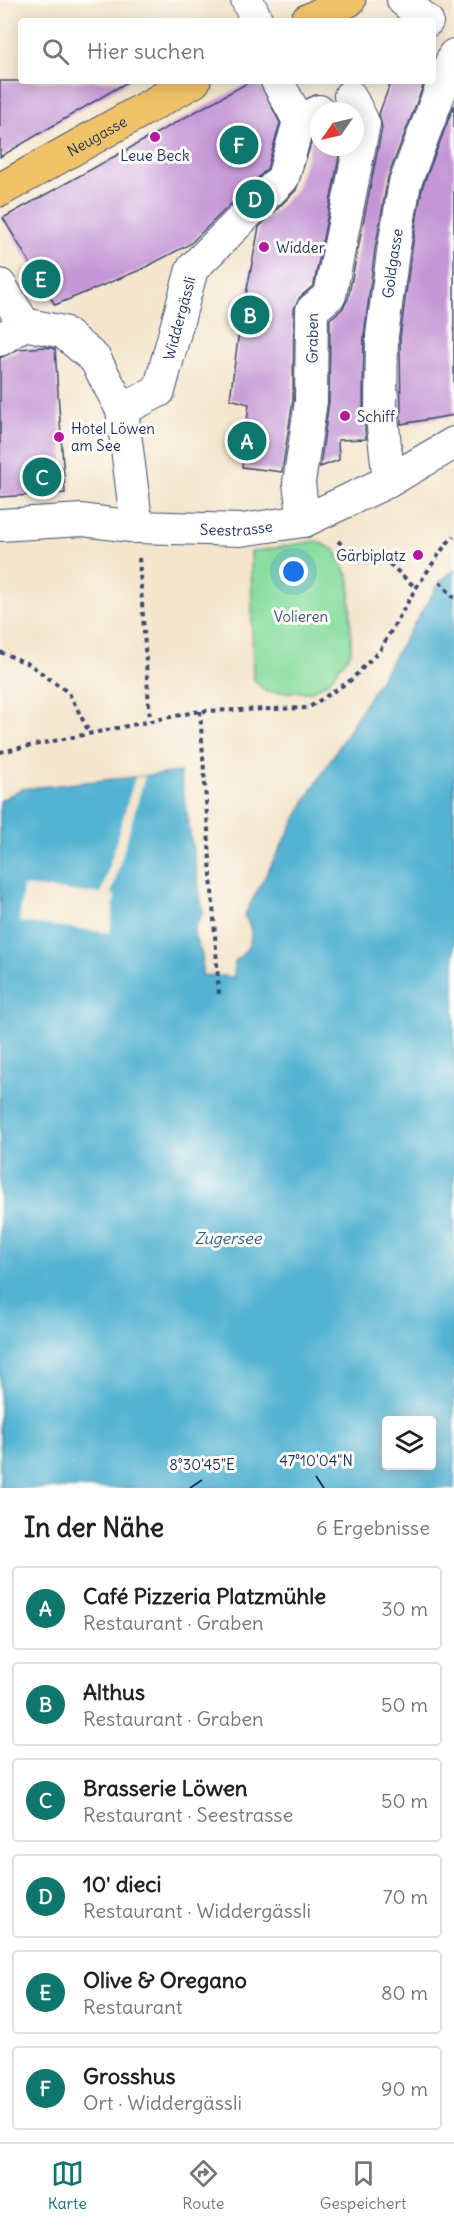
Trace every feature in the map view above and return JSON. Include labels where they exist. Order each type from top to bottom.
[{"type":"main road","points":[[313,18],[349,0]]},
{"type":"main road","name":"Neugasse","points":[[0,190],[189,84]]},
{"type":"street","points":[[247,0],[256,18]]},
{"type":"street","points":[[436,28],[454,41]]},
{"type":"street","name":"Goldgasse","points":[[389,481],[381,409],[382,336],[393,252],[405,183],[454,56]]},
{"type":"street","points":[[275,84],[310,113]]},
{"type":"street","points":[[334,102],[356,89]]},
{"type":"street","name":"Graben","points":[[304,521],[299,483],[311,401],[312,310],[330,295],[364,124],[356,89]]},
{"type":"street","name":"Widdergässli","points":[[122,410],[159,391],[192,269],[283,178],[310,119]]},
{"type":"street","points":[[0,285],[12,332],[63,332],[95,359],[122,410],[137,528]]},
{"type":"street","name":"Seestrasse","points":[[0,525],[82,520],[137,528],[241,530],[304,521],[389,481],[454,443]]},
{"type":"path","points":[[137,528],[150,721]]},
{"type":"path","points":[[0,752],[200,711],[308,708],[351,680],[380,650],[416,588],[446,544],[454,537]]},
{"type":"path","points":[[362,563],[383,558],[416,588]]},
{"type":"path","points":[[440,582],[454,598]]},
{"type":"path","points":[[0,652],[29,664],[69,693],[89,732]]},
{"type":"path","points":[[200,711],[219,994]]},
{"type":"green space","name":"Volieren","points":[[316,541],[335,550],[350,580],[351,652],[328,682],[310,692],[266,692],[253,678],[251,552]]},
{"type":"water","name":"Zugersee","points":[[454,570],[454,1488],[0,1488],[0,801],[21,789],[180,772],[203,913],[194,931],[202,955],[202,975],[234,977],[235,961],[245,952],[251,934],[244,916],[306,800],[440,582]]},
{"type":"pier","points":[[145,776],[111,895],[115,895],[110,933],[19,922],[23,886],[101,894],[135,777]]},
{"type":"building","points":[[0,81],[18,81],[18,84],[124,84],[0,157]]},
{"type":"building","points":[[246,84],[260,84],[280,123],[267,169],[190,244],[140,270],[55,305],[3,218]]},
{"type":"building","points":[[390,84],[424,84],[388,177],[375,249],[364,336],[363,409],[366,439],[338,440],[339,460],[320,467],[329,401],[330,319],[342,309],[348,299],[382,128],[379,114]]},
{"type":"building","points":[[454,105],[454,415],[401,424],[400,337],[422,188]]},
{"type":"building","points":[[310,146],[310,156],[339,156],[314,285],[300,297],[294,309],[293,400],[282,472],[242,467],[249,404],[230,399],[239,331],[259,227],[296,190]]},
{"type":"building","points":[[46,347],[55,349],[65,493],[0,497],[0,358],[18,349]]},
{"type":"place","name":"Leue Beck","points":[[155,137]]},
{"type":"place","name":"Grosshus","points":[[239,145]]},
{"type":"place","name":"10' dieci","points":[[255,199]]},
{"type":"place","name":"Widder","points":[[264,247]]},
{"type":"place","name":"Olive & Oregano","points":[[41,279]]},
{"type":"place","name":"Althus","points":[[250,315]]},
{"type":"place","name":"Schiff","points":[[345,416]]},
{"type":"place","name":"Hotel Löwen am See","points":[[59,437]]},
{"type":"place","name":"Café Pizzeria Platzmühle","points":[[247,441]]},
{"type":"place","name":"Brasserie Löwen","points":[[42,477]]},
{"type":"place","name":"Gärbiplatz","points":[[418,555]]}]
